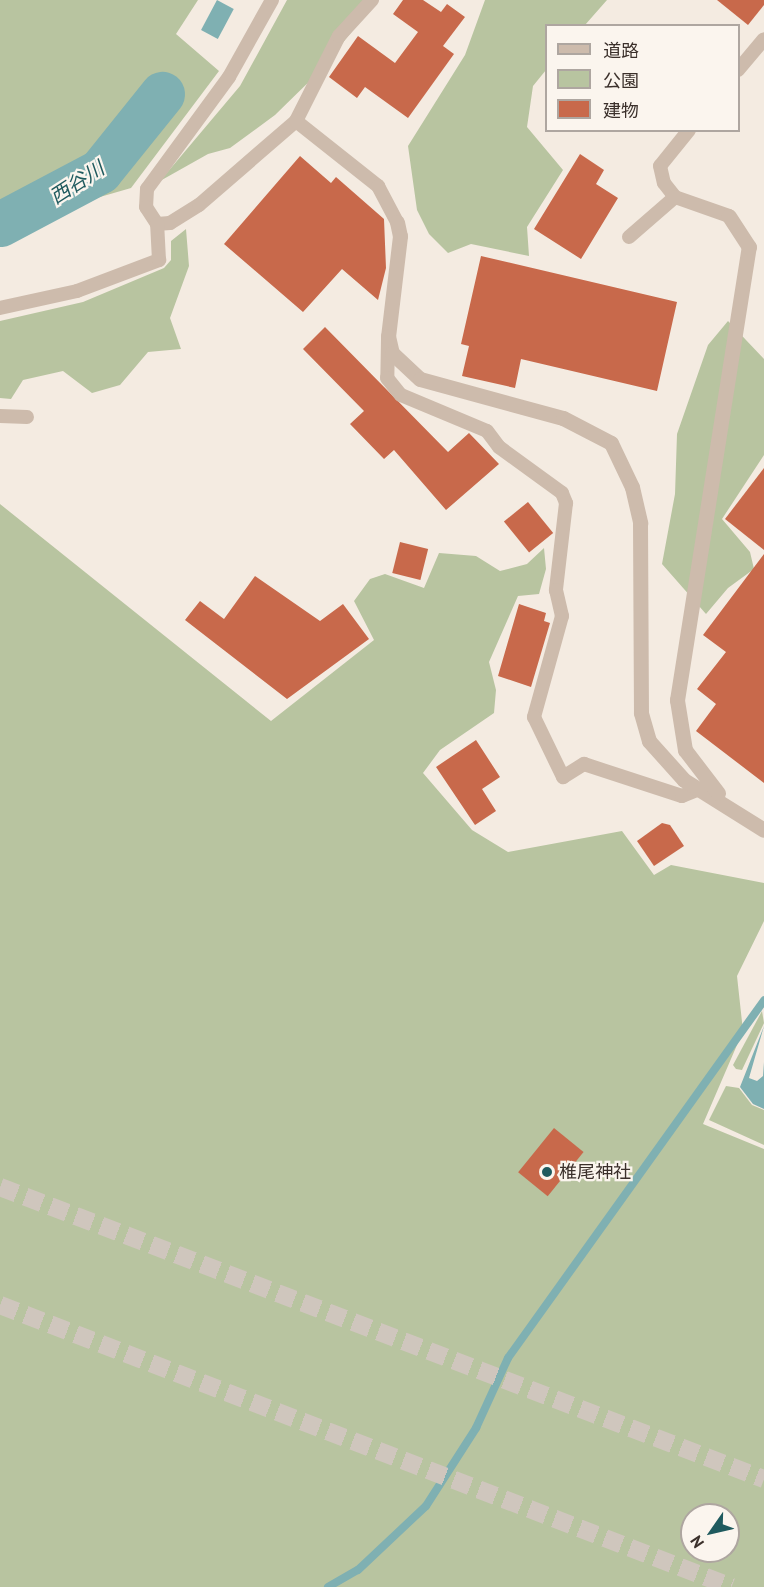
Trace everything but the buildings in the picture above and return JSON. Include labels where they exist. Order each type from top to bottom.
[{"type":"street","points":[[729,216],[749,247],[677,700],[685,750],[703,778],[736,810]]},
{"type":"street","points":[[397,222],[400,236],[388,336],[402,368],[420,379],[563,418],[611,443],[632,487],[640,523],[641,714],[649,741],[663,760],[699,789],[736,810],[764,830]]},
{"type":"lane","points":[[0,308],[77,291],[159,260],[157,224],[146,207],[147,189],[229,77],[272,0]]},
{"type":"lane","points":[[157,224],[170,223],[199,205],[296,121],[339,36],[372,0]]},
{"type":"lane","points":[[740,68],[764,39]]},
{"type":"lane","points":[[296,121],[378,186],[397,222]]},
{"type":"lane","points":[[687,132],[660,166],[675,197],[729,216]]},
{"type":"lane","points":[[628,237],[675,197]]},
{"type":"lane","points":[[388,336],[387,378],[401,395],[488,431],[499,447],[562,493],[567,503],[556,590],[562,616],[534,717],[563,777],[584,764],[682,796],[699,789]]},
{"type":"lane","points":[[0,416],[27,417]]},
{"type":"green space","points":[[0,0],[198,0],[176,34],[219,71],[131,188],[0,226]]},
{"type":"green space","points":[[287,0],[377,0],[321,70],[275,115],[230,148],[208,154],[160,181],[240,86]]},
{"type":"green space","points":[[485,0],[607,0],[586,24],[545,24],[545,71],[533,86],[527,127],[563,170],[527,227],[529,256],[471,244],[448,253],[429,234],[417,210],[408,146],[465,55]]},
{"type":"green space","points":[[186,229],[189,266],[170,318],[181,349],[148,352],[120,385],[92,393],[63,371],[23,380],[11,399],[0,398],[0,321],[83,302],[164,268],[171,260],[171,241]]},
{"type":"green space","points":[[728,321],[764,359],[764,455],[722,519],[750,552],[754,569],[728,588],[706,614],[662,564],[675,494],[677,434],[708,345]]},
{"type":"green space","points":[[0,504],[271,721],[374,640],[354,601],[370,579],[385,574],[424,588],[439,553],[476,556],[500,571],[527,564],[544,548],[546,569],[539,594],[518,596],[489,662],[496,690],[494,713],[440,750],[423,773],[472,830],[508,852],[622,831],[654,875],[671,865],[764,883],[764,921],[737,976],[743,1031],[703,1124],[764,1149],[764,1587],[0,1587]]},
{"type":"green space","points":[[762,1011],[764,1023],[742,1070],[736,1069],[733,1065]]},
{"type":"green space","points":[[726,1086],[739,1088],[752,1105],[764,1110],[764,1145],[709,1120]]},
{"type":"water","points":[[217,0],[234,9],[218,39],[201,30]]},
{"type":"water","points":[[764,1026],[749,1078],[757,1081],[763,1076],[764,1062],[764,1109],[753,1104],[740,1087]]},
{"type":"waterway","name":"西谷川","points":[[0,224],[100,171],[162,94]]},
{"type":"waterway","points":[[328,1587],[358,1570],[426,1506],[476,1428],[508,1358],[764,1000]]},
{"type":"tunnel","points":[[0,1187],[764,1479]]},
{"type":"tunnel","points":[[0,1305],[732,1587]]},
{"type":"place","name":"椎尾神社","points":[[547,1172]]}]
